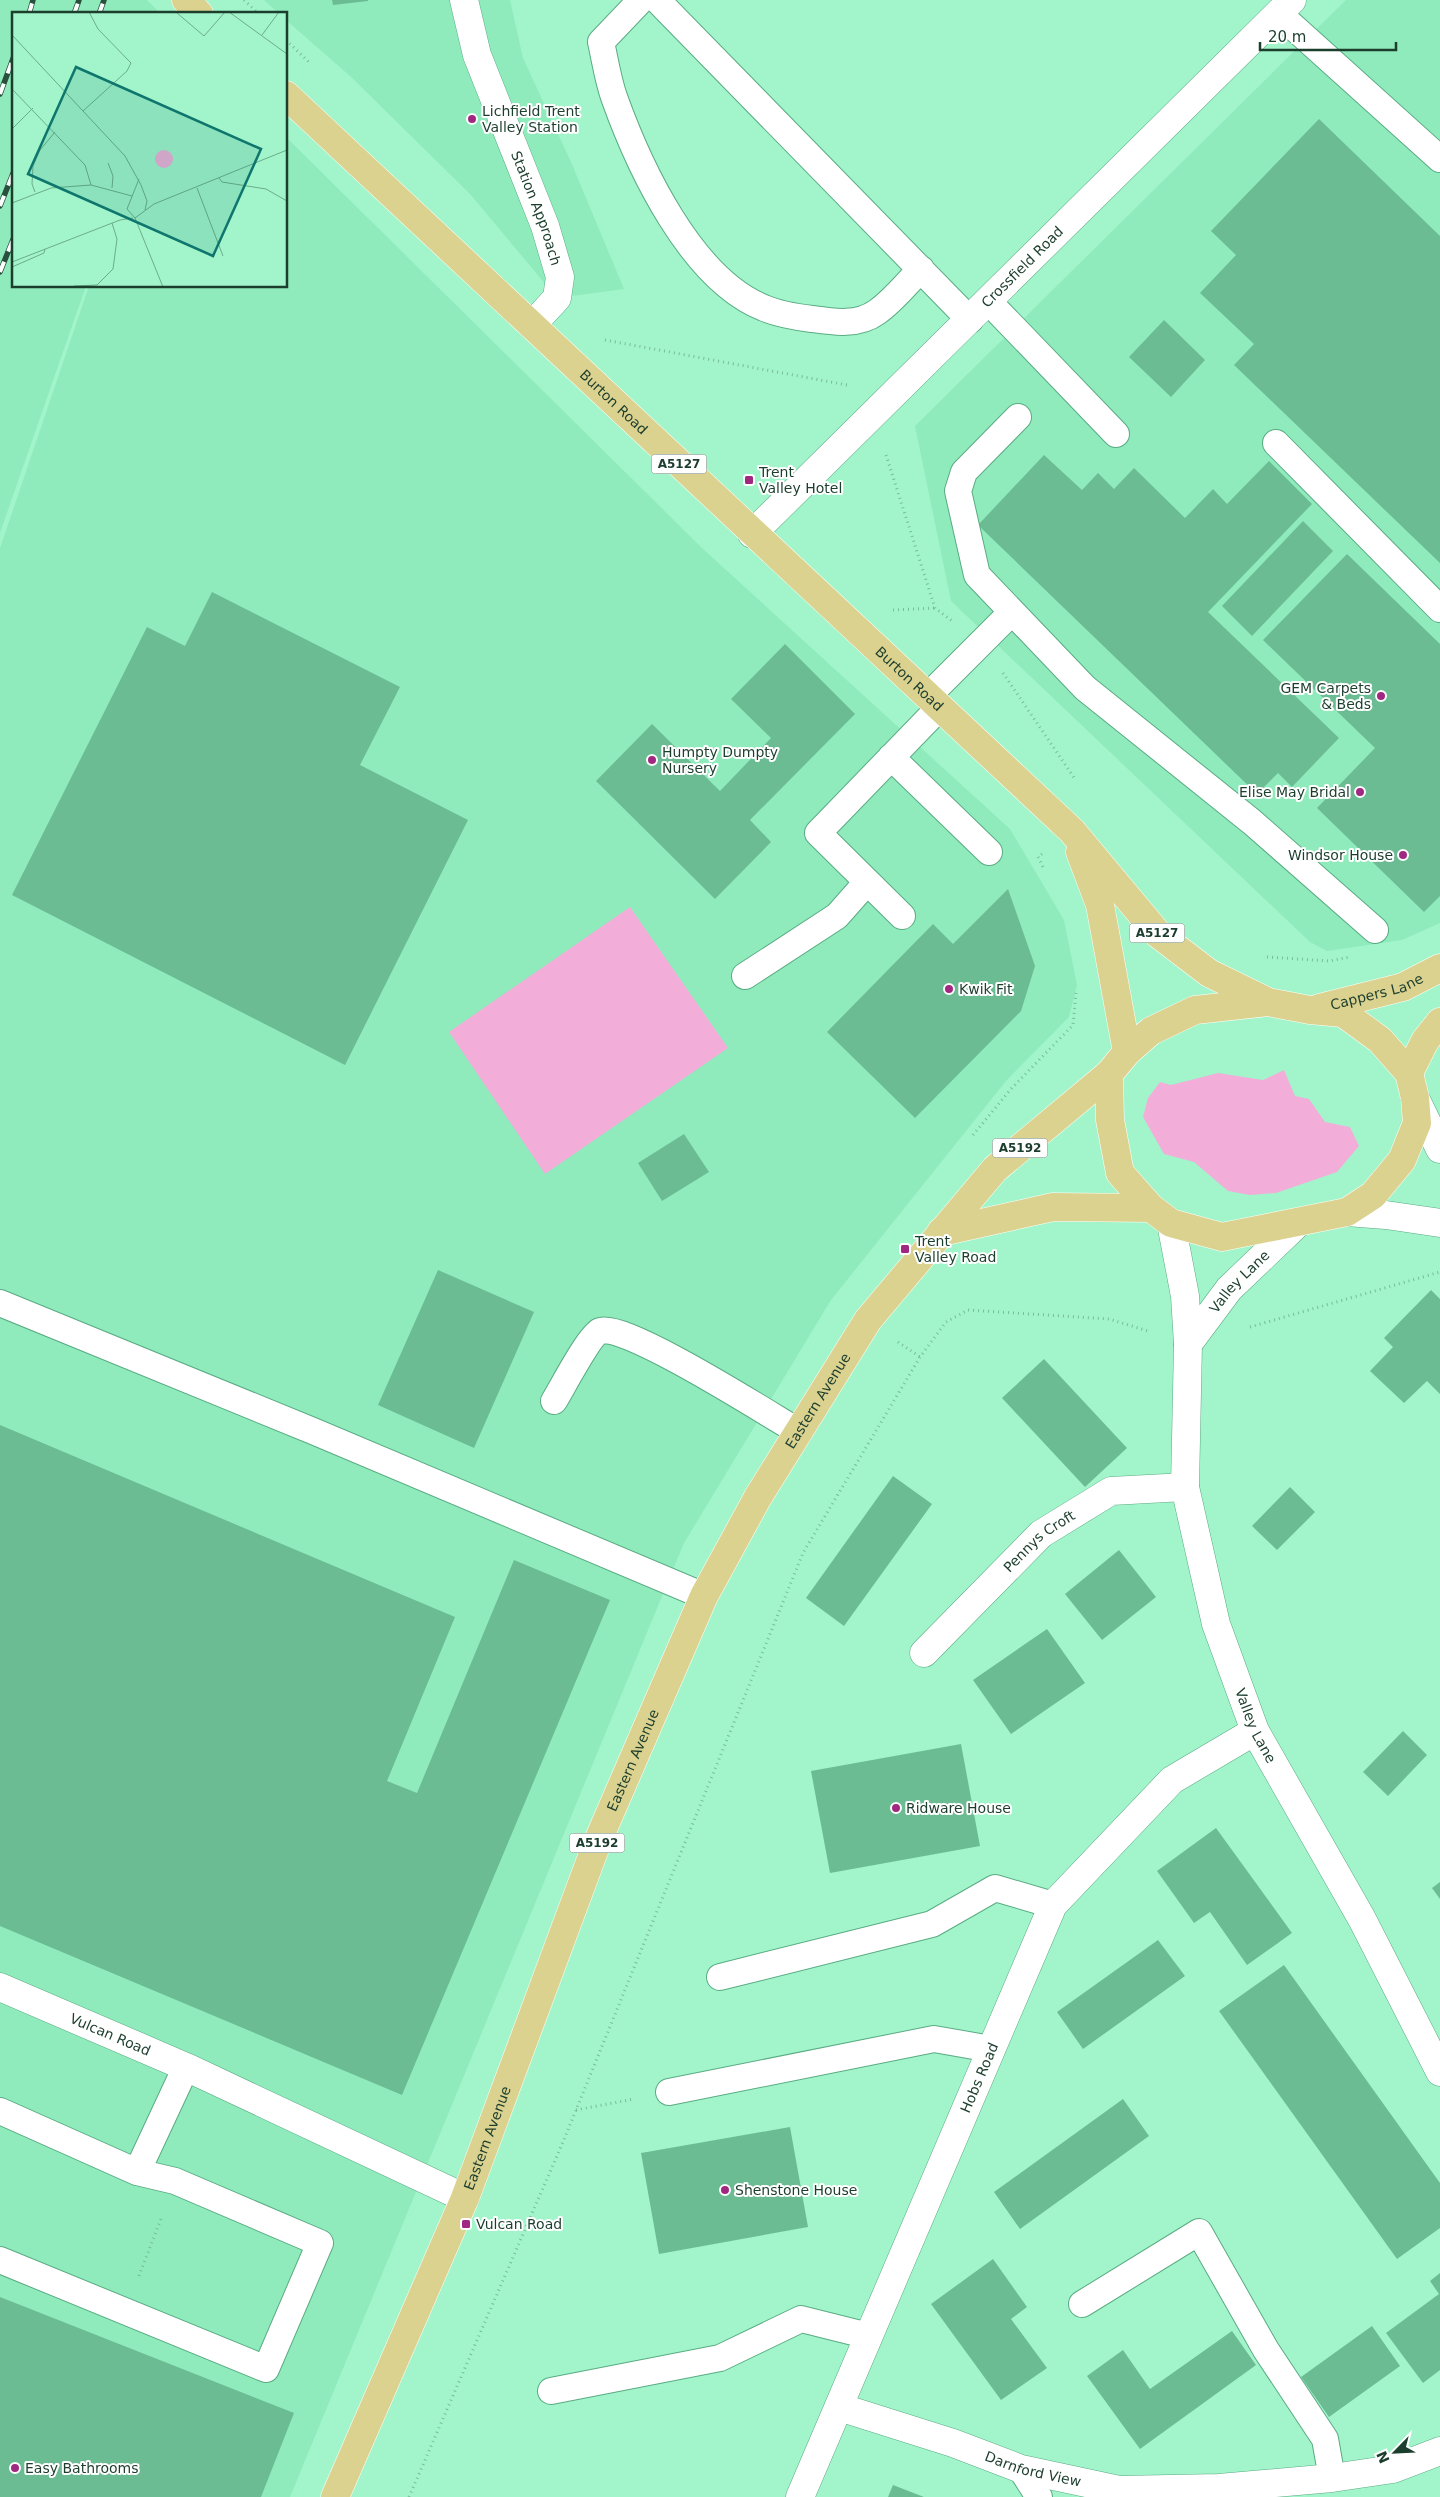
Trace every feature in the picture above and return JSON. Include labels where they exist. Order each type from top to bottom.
[{"type":"highway","points":[[186,0],[197,12]]},
{"type":"highway","name":"Burton Road","points":[[288,98],[1072,832]]},
{"type":"highway","name":"A5127","points":[[1072,832],[1158,934],[1209,974],[1268,1002]]},
{"type":"highway","name":"A5127","points":[[1072,832],[1100,905],[1127,1052]]},
{"type":"highway","name":"Cappers Lane","points":[[1310,1010],[1403,987],[1440,968]]},
{"type":"highway","points":[[1268,1002],[1310,1010],[1343,1013],[1380,1040],[1412,1086]]},
{"type":"highway","name":"Eastern Avenue","points":[[335,2497],[465,2198],[597,1843],[704,1596],[758,1497],[798,1432],[868,1320],[995,1169],[1109,1074],[1127,1052],[1151,1031],[1195,1010],[1268,1002]]},
{"type":"highway","points":[[941,1232],[1053,1207],[1161,1215],[1222,1238],[1297,1224],[1347,1212],[1373,1195],[1402,1160],[1417,1123],[1412,1086],[1425,1040],[1440,1022]]},
{"type":"highway","points":[[1109,1074],[1110,1120],[1120,1173],[1161,1215]]},
{"type":"street","name":"Station Approach","points":[[464,0],[476,55],[545,226],[560,278],[557,298],[532,325]]},
{"type":"street","name":"Crossfield Road","points":[[752,534],[1286,7]]},
{"type":"street","points":[[1412,1086],[1440,1150]]},
{"type":"street","points":[[1347,1212],[1386,1215],[1440,1223]]},
{"type":"street","name":"Valley Lane","points":[[1161,1215],[1185,1296],[1188,1344],[1185,1487],[1216,1624],[1255,1731],[1362,1919],[1440,2072]]},
{"type":"street","name":"Valley Lane","points":[[1188,1344],[1229,1289],[1297,1224]]},
{"type":"street","name":"Pennys Croft","points":[[924,1653],[1041,1534],[1111,1491],[1185,1487]]},
{"type":"street","name":"Hobs Road","points":[[800,2497],[1053,1905],[1172,1780],[1255,1731]]},
{"type":"street","name":"Vulcan Road","points":[[0,1986],[186,2067],[465,2198]]},
{"type":"street","name":"Darnford View","points":[[839,2406],[953,2443],[1021,2468],[1119,2490],[1316,2485],[1393,2469],[1440,2451]]},
{"type":"lane","points":[[641,0],[601,42],[614,96],[642,165],[667,212],[698,257],[733,291],[764,308],[797,317],[855,322],[877,312],[920,270]]},
{"type":"lane","points":[[657,0],[920,270],[979,311],[1116,434]]},
{"type":"lane","points":[[1286,7],[1440,159]]},
{"type":"lane","points":[[1018,418],[964,472],[958,491],[977,575],[1084,688],[1252,822],[1375,930]]},
{"type":"lane","points":[[1276,443],[1440,609]]},
{"type":"lane","points":[[902,916],[818,833],[891,757],[982,642],[1012,612]]},
{"type":"lane","points":[[891,757],[989,852]]},
{"type":"lane","points":[[745,976],[832,920],[868,882]]},
{"type":"lane","points":[[0,1303],[313,1431],[704,1596]]},
{"type":"lane","points":[[554,1401],[594,1335],[607,1330],[623,1334],[659,1350],[798,1432]]},
{"type":"lane","points":[[720,1977],[932,1924],[995,1888],[1053,1905]]},
{"type":"lane","points":[[669,2092],[934,2039],[991,2049]]},
{"type":"lane","points":[[137,2172],[186,2067]]},
{"type":"lane","points":[[0,2111],[137,2172],[175,2180],[320,2242],[266,2369],[0,2260]]},
{"type":"lane","points":[[1082,2304],[1199,2232],[1266,2350],[1324,2439],[1316,2485]]},
{"type":"lane","points":[[551,2391],[720,2358],[801,2320],[869,2336]]},
{"type":"lane","points":[[1021,2468],[1039,2497]]},
{"type":"path","points":[[244,0],[257,12]]},
{"type":"path","points":[[600,340],[850,386],[884,446],[935,608],[982,642],[1077,781]]},
{"type":"path","points":[[1046,874],[1038,857],[1072,832]]},
{"type":"path","points":[[1266,957],[1329,961],[1355,956]]},
{"type":"path","points":[[968,1141],[1011,1089],[1073,1025],[1076,990]]},
{"type":"path","points":[[1244,1328],[1440,1272]]},
{"type":"path","points":[[409,2497],[576,2110],[803,1553],[920,1357],[946,1322],[968,1310],[1109,1319],[1188,1344]]},
{"type":"path","points":[[868,1320],[920,1357]]},
{"type":"path","points":[[576,2110],[669,2092]]},
{"type":"path","points":[[126,2312],[175,2180]]},
{"type":"shaded area","points":[[0,0],[147,0],[159,12],[12,12],[12,288],[85,288],[0,533]]},
{"type":"shaded area","name":"Lichfield Trent Valley Station","points":[[264,0],[510,0],[523,58],[571,162],[624,289],[557,298],[470,194],[350,76],[288,22],[288,12],[277,12]]},
{"type":"shaded area","points":[[1346,0],[1440,0],[1440,923],[1402,940],[1327,951],[1310,942],[951,601],[915,426]]},
{"type":"shaded area","points":[[288,139],[702,548],[1010,829],[1064,920],[1077,985],[1069,1017],[1006,1081],[831,1300],[684,1543],[290,2497],[0,2497],[0,548],[88,288],[288,288]]},
{"type":"shaded area","points":[[630,907],[728,1048],[545,1174],[449,1032]]},
{"type":"shaded area","points":[[1284,1070],[1295,1096],[1309,1099],[1325,1122],[1350,1127],[1359,1146],[1337,1172],[1276,1193],[1250,1195],[1228,1191],[1194,1162],[1164,1154],[1143,1117],[1148,1098],[1160,1082],[1171,1085],[1218,1073],[1263,1080]]},
{"type":"building","points":[[332,0],[368,0],[368,1],[333,5]]},
{"type":"building","points":[[1319,119],[1440,236],[1440,563],[1234,365],[1254,344],[1200,293],[1236,255],[1211,231]]},
{"type":"building","points":[[1164,320],[1205,360],[1171,397],[1129,357]]},
{"type":"building","points":[[1044,455],[1082,490],[1098,473],[1114,489],[1134,468],[1185,518],[1213,489],[1227,504],[1269,461],[1312,504],[1208,612],[1339,738],[1292,787],[1278,773],[1257,794],[978,525]]},
{"type":"building","points":[[1303,521],[1333,551],[1252,636],[1222,606]]},
{"type":"building","name":"GEM Carpets & Beds","points":[[1347,554],[1440,644],[1440,896],[1424,912],[1317,808],[1375,748],[1263,640]]},
{"type":"building","points":[[212,592],[400,687],[360,765],[468,820],[345,1065],[12,895],[147,627],[185,646]]},
{"type":"building","name":"Humpty Dumpty Nursery","points":[[785,644],[855,714],[750,820],[771,842],[715,899],[596,781],[652,724],[720,791],[771,738],[731,699]]},
{"type":"building","name":"Kwik Fit","points":[[1008,889],[1035,966],[1021,1011],[915,1118],[827,1032],[933,924],[953,944]]},
{"type":"building","points":[[684,1134],[709,1172],[662,1201],[638,1163]]},
{"type":"building","points":[[438,1270],[534,1312],[474,1448],[378,1405]]},
{"type":"building","points":[[1431,1290],[1440,1299],[1440,1394],[1427,1381],[1404,1403],[1370,1371],[1393,1347],[1384,1338]]},
{"type":"building","points":[[1044,1359],[1127,1448],[1085,1487],[1002,1398]]},
{"type":"building","points":[[0,1425],[455,1617],[387,1781],[417,1793],[514,1560],[610,1600],[402,2095],[0,1926]]},
{"type":"building","points":[[893,1476],[932,1504],[844,1626],[806,1598]]},
{"type":"building","points":[[1290,1487],[1315,1512],[1277,1550],[1252,1526]]},
{"type":"building","points":[[1119,1550],[1156,1597],[1102,1640],[1065,1594]]},
{"type":"building","points":[[1047,1629],[1085,1683],[1011,1734],[973,1680]]},
{"type":"building","points":[[1403,1731],[1427,1755],[1388,1796],[1363,1772]]},
{"type":"building","name":"Ridware House","points":[[961,1744],[980,1846],[830,1873],[811,1771]]},
{"type":"building","points":[[1216,1828],[1292,1933],[1247,1965],[1210,1912],[1194,1923],[1157,1871]]},
{"type":"building","points":[[1440,1882],[1440,1899],[1432,1888]]},
{"type":"building","points":[[1158,1940],[1185,1976],[1083,2049],[1057,2012]]},
{"type":"building","points":[[1284,1965],[1440,2183],[1440,2228],[1397,2259],[1219,2011]]},
{"type":"building","points":[[1123,2099],[1149,2136],[1020,2229],[994,2192]]},
{"type":"building","name":"Shenstone House","points":[[790,2127],[808,2227],[659,2254],[641,2153]]},
{"type":"building","points":[[993,2259],[1027,2307],[1011,2319],[1047,2368],[1001,2400],[931,2304]]},
{"type":"building","points":[[1440,2273],[1440,2370],[1423,2383],[1386,2333],[1439,2294],[1430,2281]]},
{"type":"building","points":[[0,2297],[294,2413],[261,2497],[0,2497]]},
{"type":"building","points":[[1372,2326],[1400,2366],[1329,2417],[1301,2377]]},
{"type":"building","points":[[1232,2331],[1256,2365],[1140,2449],[1087,2376],[1123,2350],[1150,2389]]},
{"type":"building","points":[[893,2485],[924,2497],[888,2497]]},
{"type":"railway","points":[[30,12],[33,0]]},
{"type":"railway","points":[[75,12],[79,0]]},
{"type":"railway","points":[[100,12],[104,0]]},
{"type":"railway","points":[[0,94],[12,61]]},
{"type":"railway","points":[[0,206],[12,176]]},
{"type":"railway","points":[[0,272],[12,242]]},
{"type":"place","name":"Lichfield Trent Valley Station","points":[[472,119]]},
{"type":"place","name":"Trent Valley Hotel","points":[[749,480]]},
{"type":"place","name":"GEM Carpets & Beds","points":[[1381,696]]},
{"type":"place","name":"Humpty Dumpty Nursery","points":[[652,760]]},
{"type":"place","name":"Elise May Bridal","points":[[1360,792]]},
{"type":"place","name":"Windsor House","points":[[1403,855]]},
{"type":"place","name":"Kwik Fit","points":[[949,989]]},
{"type":"place","name":"Trent Valley Road","points":[[905,1249]]},
{"type":"place","name":"Ridware House","points":[[896,1808]]},
{"type":"place","name":"Shenstone House","points":[[725,2190]]},
{"type":"place","name":"Vulcan Road","points":[[466,2224]]},
{"type":"place","name":"Easy Bathrooms","points":[[15,2468]]}]
